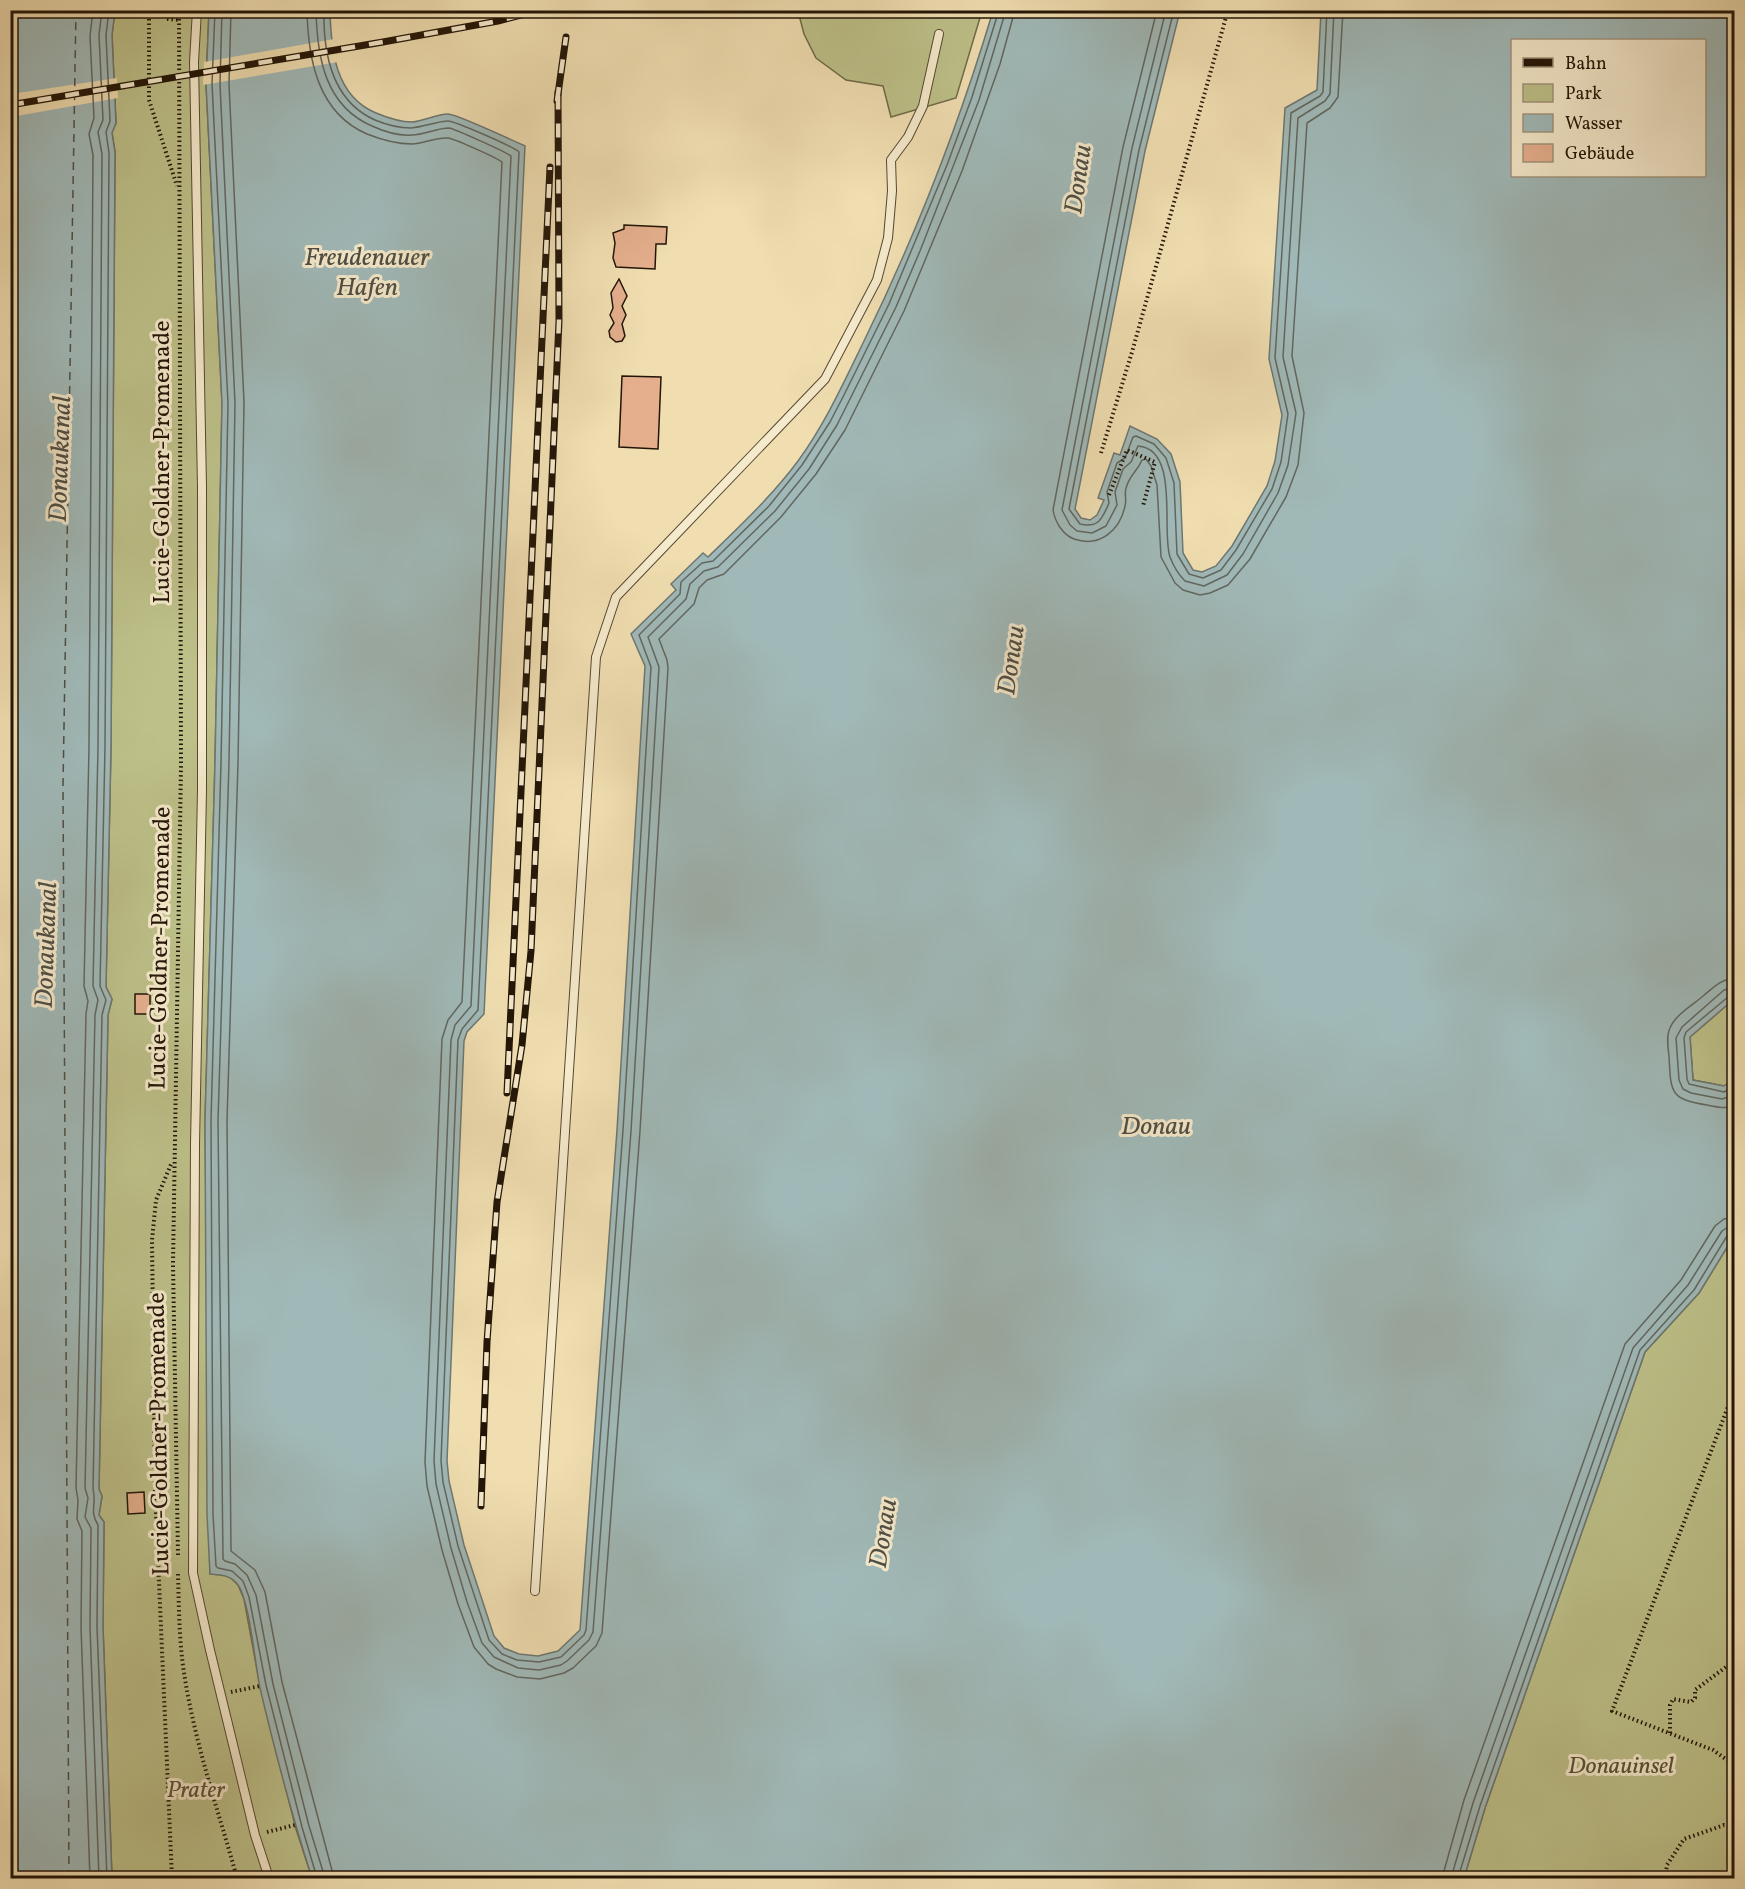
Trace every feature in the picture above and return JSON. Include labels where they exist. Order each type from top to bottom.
[{"type":"lane","points":[[197,10],[194,62],[202,487],[202,790],[195,1144],[193,1573],[244,1791],[269,1878]]},
{"type":"lane","points":[[535,1591],[596,657],[616,597],[825,379],[877,280],[888,238],[892,191],[891,160],[908,137],[922,106],[939,34]]},
{"type":"path","points":[[149,10],[149,100],[178,190]]},
{"type":"path","points":[[167,10],[167,19],[179,20]]},
{"type":"path","name":"Lucie-Goldner-Promenade","points":[[178,1558],[173,1264],[181,765],[179,10]]},
{"type":"path","points":[[1101,453],[1132,352],[1228,10]]},
{"type":"path","points":[[1109,495],[1126,450],[1155,462],[1143,506]]},
{"type":"path","points":[[172,1878],[155,1491],[152,1240],[156,1200],[174,1159]]},
{"type":"path","points":[[1734,1391],[1612,1711],[1713,1750],[1734,1765]]},
{"type":"path","name":"Lucie-Goldner-Promenade","points":[[178,1570],[179,1629],[185,1679],[197,1736],[237,1878]]},
{"type":"path","points":[[1670,1734],[1670,1705],[1673,1699],[1691,1702],[1695,1698],[1695,1690],[1734,1661]]},
{"type":"path","points":[[228,1692],[260,1686]]},
{"type":"path","points":[[264,1833],[295,1825]]},
{"type":"path","points":[[1665,1878],[1667,1865],[1684,1839],[1724,1825],[1734,1826]]},
{"type":"green space","name":"Prater","points":[[115,11],[209,11],[206,84],[222,403],[205,1121],[210,1574],[228,1575],[238,1585],[244,1599],[260,1686],[296,1829],[312,1878],[112,1878],[103,1627],[104,1522],[99,1515],[102,1496],[99,1489],[108,1015],[112,999],[106,987],[111,747],[115,152],[112,132],[116,123],[112,35]]},
{"type":"green space","points":[[794,11],[982,11],[956,98],[891,117],[883,86],[846,80],[816,58],[804,34],[799,15]]},
{"type":"green space","points":[[1734,999],[1734,1079],[1724,1086],[1693,1080],[1690,1037]]},
{"type":"green space","name":"Donauinsel","points":[[1734,1236],[1734,1878],[1464,1878],[1485,1808],[1645,1352],[1699,1293]]},
{"type":"water","name":"Donaukanal","points":[[11,11],[115,11],[112,35],[116,123],[112,133],[115,152],[111,747],[106,987],[112,999],[108,1015],[99,1489],[102,1496],[99,1515],[104,1522],[103,1627],[112,1878],[11,1878]]},
{"type":"water","name":"Donau","points":[[209,11],[330,11],[334,56],[338,70],[344,84],[362,105],[385,117],[407,122],[444,114],[453,115],[525,146],[484,1014],[467,1032],[464,1041],[447,1461],[449,1481],[464,1545],[494,1636],[504,1648],[519,1654],[538,1656],[558,1651],[580,1630],[617,1130],[645,666],[631,634],[676,590],[671,584],[703,553],[708,557],[767,499],[798,461],[817,432],[864,341],[919,220],[966,95],[993,11],[1180,11],[1145,151],[1075,509],[1081,518],[1090,520],[1097,515],[1104,500],[1098,498],[1114,453],[1120,455],[1130,426],[1157,439],[1171,454],[1180,482],[1183,553],[1193,570],[1202,572],[1216,566],[1232,546],[1267,486],[1275,461],[1282,415],[1269,359],[1285,108],[1317,90],[1321,11],[1734,11],[1734,999],[1690,1037],[1693,1080],[1724,1086],[1734,1079],[1734,1236],[1699,1293],[1645,1352],[1485,1808],[1464,1878],[312,1878],[266,1712],[242,1593],[232,1579],[210,1574],[207,1514],[205,1121],[222,403],[206,84]]},
{"type":"pier","points":[[334,39],[338,62],[203,85],[204,62]]},
{"type":"pier","points":[[117,78],[118,98],[11,117],[11,94]]},
{"type":"building","points":[[624,225],[667,227],[666,244],[656,244],[655,269],[616,267],[613,258],[615,243],[613,233],[624,229]]},
{"type":"building","points":[[619,279],[627,296],[622,306],[626,315],[622,324],[625,336],[622,341],[616,342],[610,337],[609,331],[614,323],[610,315],[613,308],[611,293]]},
{"type":"building","points":[[622,376],[661,377],[658,449],[619,447]]},
{"type":"building","points":[[135,994],[150,994],[150,1014],[135,1014]]},
{"type":"building","points":[[144,1492],[145,1513],[128,1514],[127,1493]]},
{"type":"ferry route","points":[[69,1878],[63,786],[76,10]]},
{"type":"railway","points":[[10,105],[383,42],[498,21],[540,10]]},
{"type":"railway","points":[[557,101],[566,37]]},
{"type":"railway","points":[[481,1506],[487,1342],[497,1202],[522,1045],[531,951],[559,321],[558,92]]},
{"type":"railway","points":[[507,1093],[550,167]]},
{"type":"water label","name":"Freudenauer Hafen","points":[[367,271]]}]
